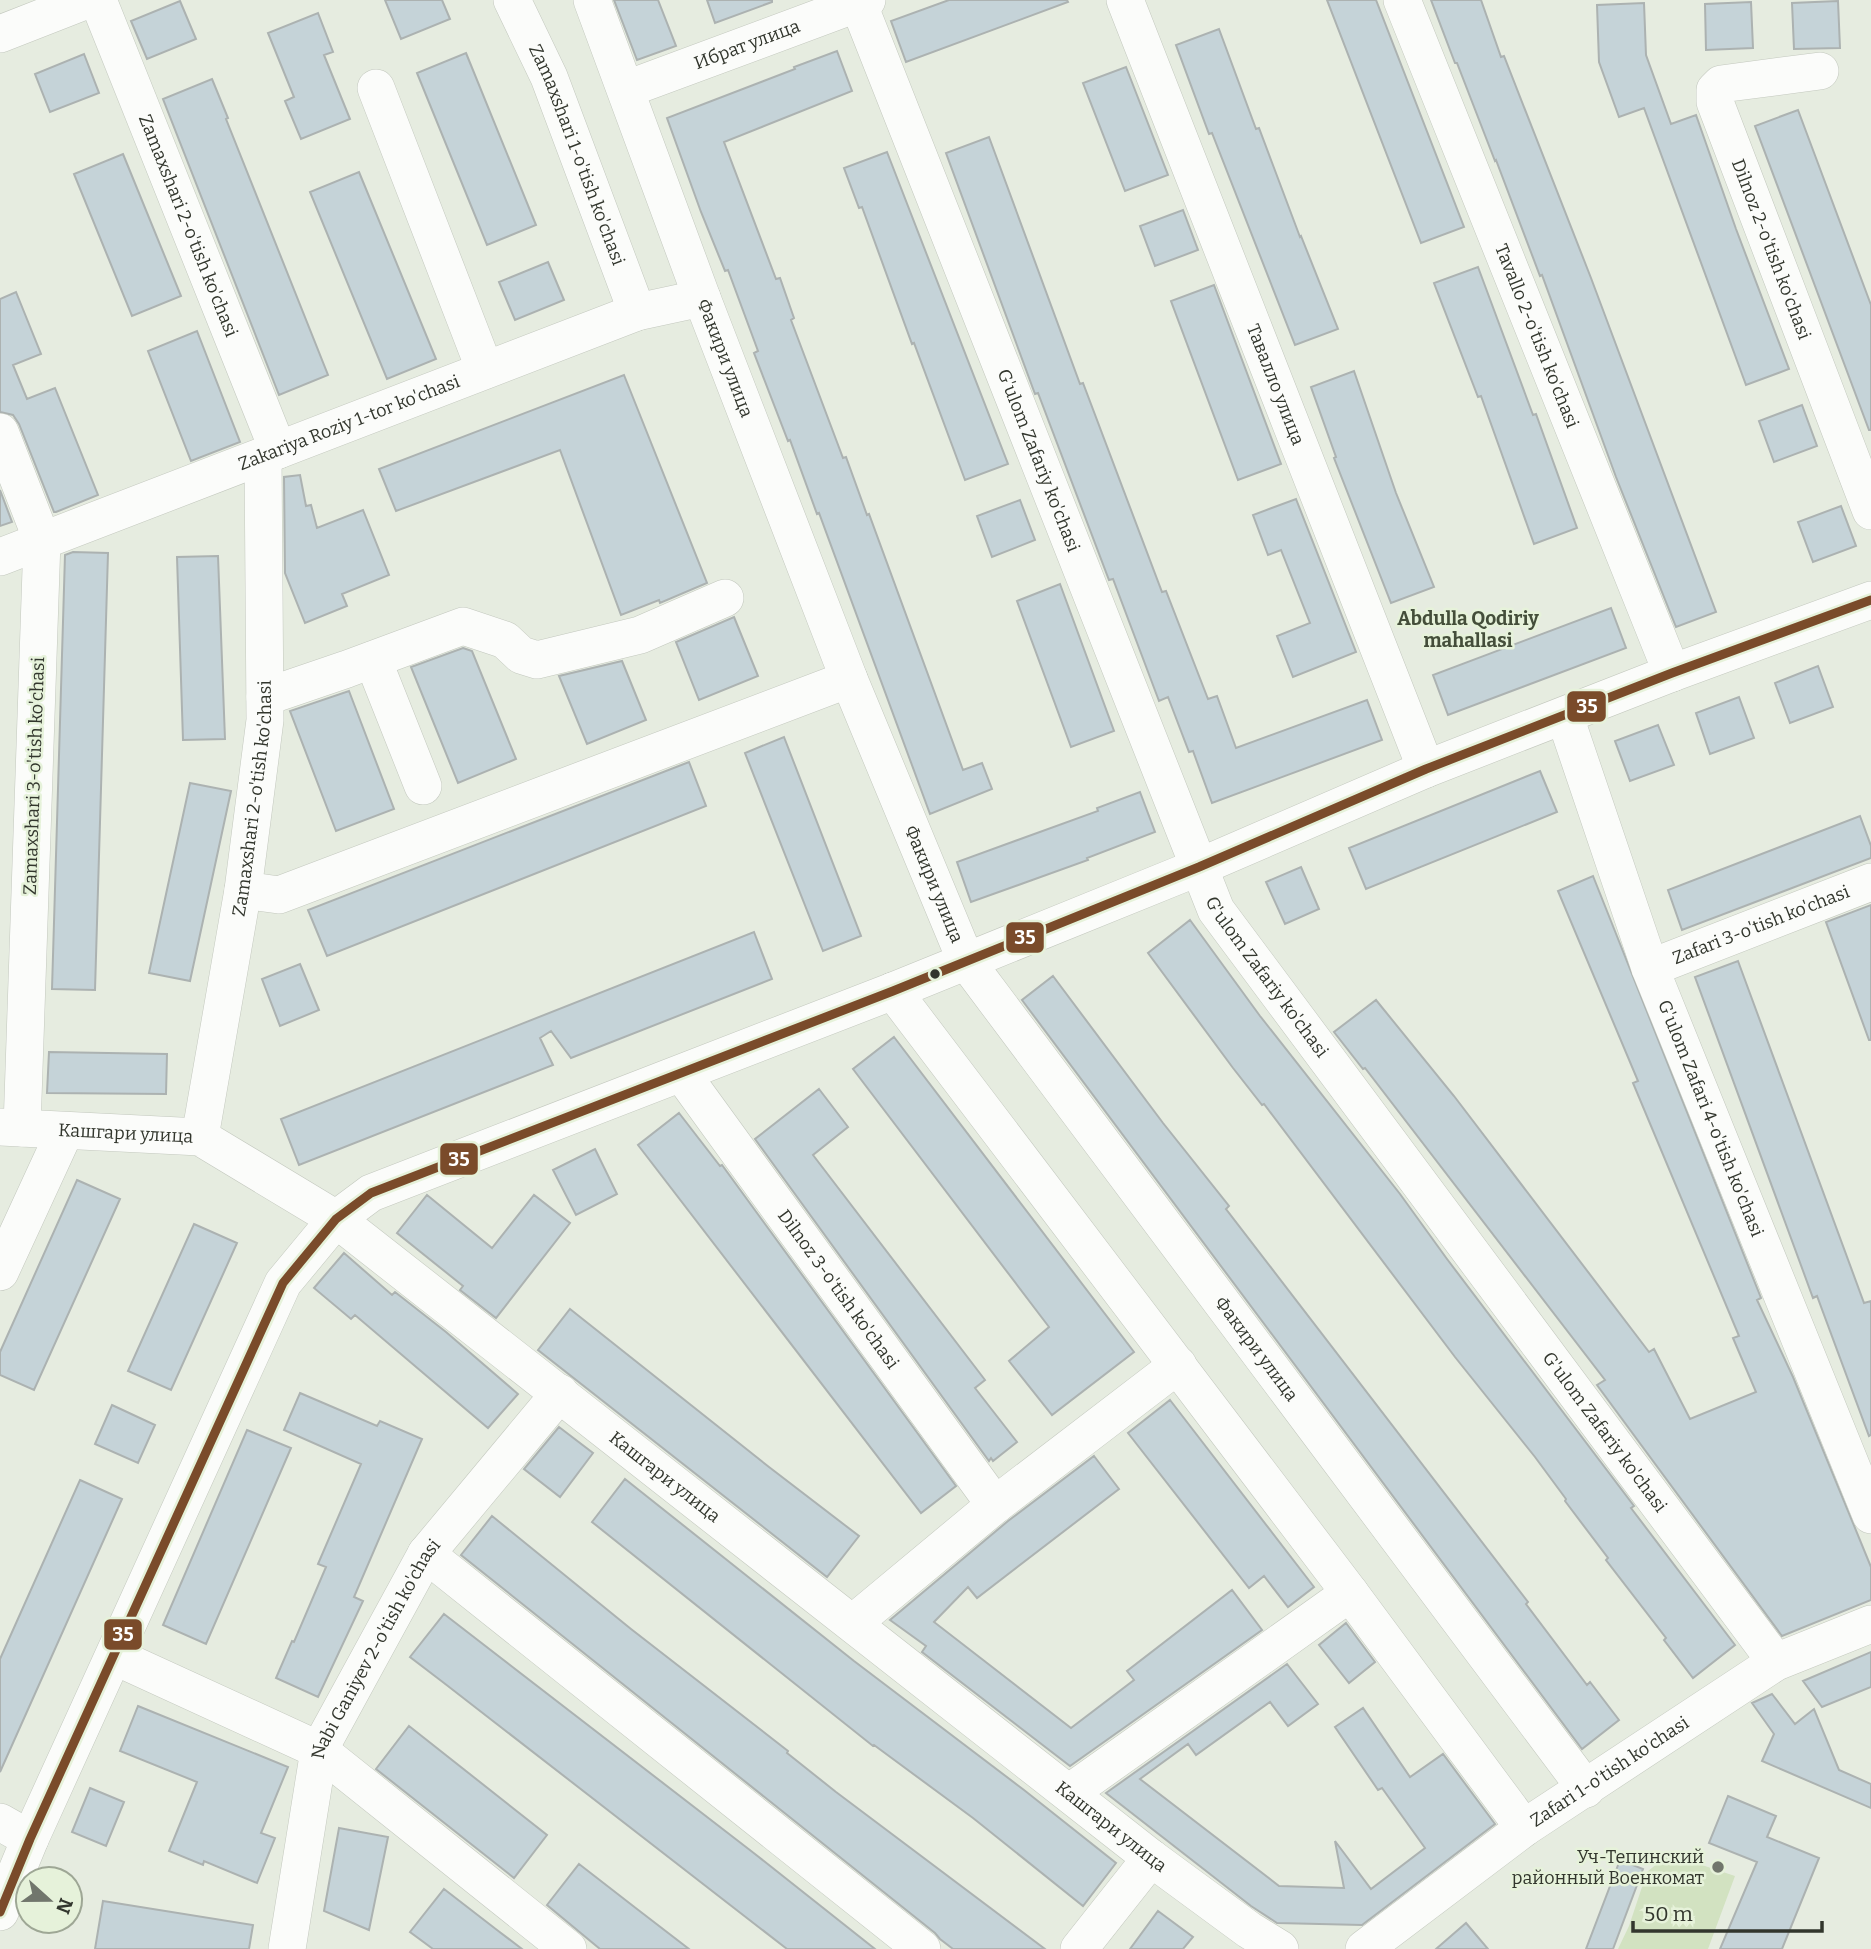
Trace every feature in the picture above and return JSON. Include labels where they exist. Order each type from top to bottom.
[{"type":"street","points":[[0,34],[87,0]]},
{"type":"street","name":"Zamaxshari 2-o'tish ko'chasi","points":[[98,0],[271,453],[265,720],[243,890],[200,1137]]},
{"type":"street","name":"Zamaxshari 1-o'tish ko'chasi","points":[[512,0],[549,77],[637,312]]},
{"type":"street","name":"Факири улица","points":[[592,0],[702,298],[849,679],[965,961],[1586,1788]]},
{"type":"street","name":"Тавалло улица","points":[[1125,0],[1426,769]]},
{"type":"street","name":"Tavallo 2-o'tish ko'chasi","points":[[1402,0],[1672,673]]},
{"type":"street","name":"Ибрат улица","points":[[627,89],[861,1]]},
{"type":"street","name":"G'ulom Zafariy ko'chasi","points":[[861,1],[1216,909],[1776,1662]]},
{"type":"street","name":"Dilnoz 2-o'tish ko'chasi","points":[[1820,71],[1721,84],[1715,90],[1715,102],[1871,511]]},
{"type":"street","points":[[376,88],[485,370]]},
{"type":"street","name":"Zakariya Roziy 1-tor ko'chasi","points":[[0,557],[637,312],[702,298]]},
{"type":"street","name":"Zamaxshari 3-o'tish ko'chasi","points":[[0,432],[42,540],[11,1128]]},
{"type":"street","points":[[265,697],[463,626],[505,640],[521,655],[537,660],[640,635],[725,598]]},
{"type":"street","points":[[0,1912],[15,1831],[114,1657],[283,1283],[336,1219],[371,1193],[893,991],[1199,867],[1426,769],[1672,673],[1871,600]]},
{"type":"street","points":[[373,660],[423,786]]},
{"type":"street","points":[[243,890],[279,895],[849,679]]},
{"type":"street","name":"G'ulom Zafari 4-o'tish ko'chasi","points":[[1565,717],[1650,968],[1871,1515]]},
{"type":"street","name":"Zafari 3-o'tish ko'chasi","points":[[1650,968],[1871,883]]},
{"type":"street","points":[[893,991],[1350,1592],[1524,1828]]},
{"type":"street","name":"Dilnoz 3-o'tish ko'chasi","points":[[682,1074],[995,1505]]},
{"type":"street","name":"Кашгари улица","points":[[11,1128],[200,1137],[336,1219],[1151,1858],[1249,1930],[1280,1949]]},
{"type":"street","points":[[0,1272],[65,1131]]},
{"type":"street","points":[[853,1623],[995,1505],[1178,1365]]},
{"type":"street","name":"Nabi Ganiyev 2-o'tish ko'chasi","points":[[287,1949],[320,1750],[426,1554],[560,1393]]},
{"type":"street","points":[[426,1554],[922,1949]]},
{"type":"street","points":[[1069,1793],[1350,1592]]},
{"type":"street","name":"Zafari 1-o'tish ko'chasi","points":[[1364,1949],[1524,1828],[1776,1662],[1871,1624]]},
{"type":"street","points":[[114,1657],[320,1750],[568,1949]]},
{"type":"street","points":[[1079,1949],[1151,1858]]},
{"type":"green space","points":[[1669,1854],[1735,1876],[1708,1949],[1618,1949],[1629,1926],[1647,1872]]},
{"type":"building","points":[[385,0],[442,0],[450,19],[401,39]]},
{"type":"building","points":[[614,0],[658,0],[676,46],[637,60]]},
{"type":"building","points":[[707,0],[772,0],[772,2],[715,23]]},
{"type":"building","points":[[949,0],[1068,2],[906,62],[891,21]]},
{"type":"building","points":[[1327,0],[1376,0],[1464,227],[1421,243]]},
{"type":"building","points":[[1431,0],[1481,0],[1501,57],[1504,56],[1591,278],[1716,612],[1676,627],[1616,477],[1542,275],[1540,276]]},
{"type":"building","points":[[180,1],[196,39],[147,59],[131,21]]},
{"type":"building","points":[[1838,1],[1840,48],[1794,49],[1792,3]]},
{"type":"building","points":[[1751,2],[1753,48],[1706,50],[1705,4]]},
{"type":"building","points":[[1644,3],[1646,55],[1671,124],[1696,115],[1789,369],[1746,385],[1644,108],[1619,117],[1599,62],[1597,5]]},
{"type":"building","points":[[318,13],[333,52],[324,55],[350,119],[301,139],[285,101],[294,97],[268,33]]},
{"type":"building","points":[[1219,29],[1256,129],[1259,128],[1338,329],[1295,345],[1212,133],[1209,134],[1176,45]]},
{"type":"building","points":[[837,51],[852,91],[724,142],[776,279],[780,278],[794,318],[791,320],[843,458],[846,457],[867,515],[869,514],[963,770],[982,763],[992,789],[930,814],[819,513],[817,514],[754,353],[758,351],[728,270],[725,271],[701,212],[667,118]]},
{"type":"building","points":[[466,53],[536,225],[487,245],[417,73]]},
{"type":"building","points":[[84,54],[99,93],[50,112],[35,74]]},
{"type":"building","points":[[1126,67],[1168,175],[1125,191],[1083,83]]},
{"type":"building","points":[[212,79],[328,375],[279,395],[163,99]]},
{"type":"building","points":[[1798,110],[1871,305],[1871,430],[1755,126]]},
{"type":"building","points":[[989,137],[1080,384],[1083,383],[1162,592],[1166,591],[1208,699],[1217,696],[1236,748],[1367,700],[1382,740],[1212,803],[1193,751],[1189,752],[1168,697],[1159,701],[1113,579],[1109,580],[1038,393],[1035,394],[946,153]]},
{"type":"building","points":[[887,152],[1008,464],[965,480],[862,207],[859,208],[844,168]]},
{"type":"building","points":[[123,154],[181,296],[132,316],[74,174]]},
{"type":"building","points":[[359,172],[436,359],[387,379],[310,192]]},
{"type":"building","points":[[1183,210],[1198,250],[1155,266],[1140,226]]},
{"type":"building","points":[[548,262],[564,300],[515,320],[499,282]]},
{"type":"building","points":[[1478,267],[1577,528],[1534,544],[1481,396],[1478,397],[1434,283]]},
{"type":"building","points":[[1214,285],[1281,464],[1238,480],[1171,301]]},
{"type":"building","points":[[16,292],[41,354],[13,365],[27,399],[55,388],[98,495],[56,512],[19,424],[13,415],[0,412],[0,299]]},
{"type":"building","points":[[197,331],[240,442],[191,461],[148,351]]},
{"type":"building","points":[[1354,371],[1396,493],[1434,587],[1391,603],[1334,458],[1336,457],[1311,387]]},
{"type":"building","points":[[624,375],[707,583],[660,603],[659,600],[621,615],[560,450],[396,511],[379,469]]},
{"type":"building","points":[[1802,405],[1817,446],[1774,462],[1759,421]]},
{"type":"building","points":[[300,475],[306,506],[311,505],[317,528],[363,510],[389,575],[342,594],[347,606],[305,623],[285,573],[284,477]]},
{"type":"building","points":[[0,490],[12,522],[0,526]]},
{"type":"building","points":[[1296,499],[1356,652],[1293,677],[1277,636],[1310,623],[1281,550],[1268,555],[1253,515]]},
{"type":"building","points":[[1020,500],[1035,540],[992,557],[977,516]]},
{"type":"building","points":[[1841,506],[1856,546],[1813,562],[1798,522]]},
{"type":"building","points":[[73,552],[108,553],[95,990],[52,989],[65,555]]},
{"type":"building","points":[[218,556],[225,739],[183,740],[177,557]]},
{"type":"building","points":[[1060,584],[1114,731],[1071,747],[1017,601]]},
{"type":"building","points":[[1611,608],[1626,648],[1448,715],[1433,675]]},
{"type":"building","points":[[734,617],[758,676],[699,700],[676,642]]},
{"type":"building","points":[[463,648],[472,651],[516,759],[458,783],[411,667]]},
{"type":"building","points":[[622,661],[646,720],[587,744],[559,676]]},
{"type":"building","points":[[1818,666],[1833,707],[1790,723],[1775,683]]},
{"type":"building","points":[[349,691],[394,809],[336,831],[290,711]]},
{"type":"building","points":[[1739,697],[1754,738],[1710,754],[1696,713]]},
{"type":"building","points":[[1658,725],[1674,765],[1630,781],[1615,741]]},
{"type":"building","points":[[784,737],[861,936],[823,951],[745,753]]},
{"type":"building","points":[[689,762],[706,806],[327,956],[308,910]]},
{"type":"building","points":[[1540,771],[1557,812],[1366,889],[1349,848]]},
{"type":"building","points":[[190,783],[231,791],[190,981],[149,973]]},
{"type":"building","points":[[1140,792],[1155,832],[1087,858],[1088,860],[971,902],[957,862],[1098,811],[1097,808]]},
{"type":"building","points":[[1860,816],[1871,846],[1871,858],[1682,930],[1668,890]]},
{"type":"building","points":[[1301,867],[1319,909],[1285,924],[1266,882]]},
{"type":"building","points":[[1593,876],[1761,1298],[1757,1300],[1793,1377],[1871,1567],[1871,1600],[1782,1636],[1597,1385],[1605,1380],[1365,1068],[1363,1069],[1334,1032],[1376,1000],[1454,1096],[1649,1352],[1654,1349],[1690,1419],[1756,1392],[1733,1338],[1739,1336],[1633,1083],[1638,1081],[1558,891]]},
{"type":"building","points":[[1871,905],[1871,1040],[1869,1040],[1826,922]]},
{"type":"building","points":[[1190,920],[1260,1016],[1400,1194],[1735,1645],[1693,1678],[1606,1560],[1608,1558],[1535,1457],[1455,1357],[1264,1104],[1262,1105],[1233,1068],[1148,953]]},
{"type":"building","points":[[754,932],[772,979],[571,1058],[551,1031],[540,1038],[553,1065],[299,1165],[281,1119]]},
{"type":"building","points":[[1738,961],[1864,1303],[1871,1301],[1869,1436],[1817,1296],[1813,1298],[1695,977]]},
{"type":"building","points":[[300,964],[319,1010],[280,1026],[262,979]]},
{"type":"building","points":[[1053,976],[1229,1206],[1226,1209],[1528,1602],[1526,1604],[1587,1685],[1590,1682],[1619,1720],[1582,1749],[1022,1000]]},
{"type":"building","points":[[894,1037],[1134,1352],[1052,1415],[1009,1361],[1049,1327],[853,1069]]},
{"type":"building","points":[[49,1052],[167,1054],[166,1094],[47,1093]]},
{"type":"building","points":[[819,1089],[848,1127],[813,1155],[985,1380],[975,1388],[1017,1442],[993,1461],[991,1458],[989,1461],[755,1139]]},
{"type":"building","points":[[679,1113],[720,1166],[722,1165],[956,1486],[921,1513],[638,1145]]},
{"type":"building","points":[[595,1149],[617,1194],[576,1215],[553,1170]]},
{"type":"building","points":[[77,1180],[120,1199],[34,1390],[0,1375],[0,1352]]},
{"type":"building","points":[[427,1195],[492,1248],[534,1195],[570,1223],[496,1318],[460,1290],[463,1286],[397,1233]]},
{"type":"building","points":[[194,1224],[237,1243],[171,1390],[128,1371]]},
{"type":"building","points":[[344,1253],[392,1295],[395,1292],[446,1332],[518,1394],[488,1428],[355,1315],[351,1319],[314,1288]]},
{"type":"building","points":[[570,1309],[859,1536],[827,1577],[538,1350]]},
{"type":"building","points":[[300,1393],[377,1426],[380,1421],[422,1439],[354,1597],[363,1601],[318,1697],[276,1678],[326,1567],[318,1564],[361,1464],[284,1430]]},
{"type":"building","points":[[1170,1400],[1314,1587],[1288,1607],[1264,1576],[1249,1588],[1128,1433]]},
{"type":"building","points":[[112,1405],[155,1425],[138,1463],[95,1444]]},
{"type":"building","points":[[559,1427],[593,1453],[560,1497],[524,1469]]},
{"type":"building","points":[[247,1430],[291,1448],[206,1644],[163,1625]]},
{"type":"building","points":[[1094,1456],[1119,1489],[977,1598],[968,1587],[934,1622],[1071,1728],[1134,1680],[1127,1671],[1232,1590],[1262,1630],[1070,1766],[922,1652],[926,1646],[890,1620],[1008,1521]]},
{"type":"building","points":[[625,1479],[854,1661],[1116,1863],[1083,1906],[973,1818],[873,1746],[592,1522]]},
{"type":"building","points":[[80,1480],[122,1499],[0,1772],[0,1659]]},
{"type":"building","points":[[492,1516],[836,1792],[1045,1949],[953,1949],[940,1939],[461,1555]]},
{"type":"building","points":[[444,1614],[875,1949],[787,1949],[410,1657]]},
{"type":"building","points":[[1346,1623],[1375,1662],[1349,1683],[1319,1645]]},
{"type":"building","points":[[1871,1652],[1871,1687],[1822,1707],[1803,1681]]},
{"type":"building","points":[[1287,1664],[1318,1704],[1288,1726],[1270,1702],[1196,1755],[1188,1744],[1140,1779],[1279,1886],[1344,1888],[1335,1841],[1371,1889],[1425,1848],[1382,1788],[1378,1790],[1335,1727],[1363,1708],[1410,1777],[1443,1754],[1495,1824],[1362,1925],[1277,1923],[1251,1906],[1106,1793]]},
{"type":"building","points":[[1772,1694],[1795,1724],[1814,1709],[1839,1770],[1871,1784],[1871,1808],[1762,1761],[1774,1734],[1752,1703]]},
{"type":"building","points":[[138,1706],[288,1767],[261,1833],[275,1838],[257,1883],[204,1861],[203,1865],[169,1851],[197,1782],[120,1751]]},
{"type":"building","points":[[409,1726],[547,1835],[514,1878],[376,1769]]},
{"type":"building","points":[[90,1788],[124,1802],[106,1846],[72,1832]]},
{"type":"building","points":[[1728,1796],[1776,1816],[1767,1837],[1819,1858],[1782,1949],[1720,1949],[1757,1862],[1709,1843]]},
{"type":"building","points":[[339,1828],[388,1837],[369,1930],[324,1911]]},
{"type":"building","points":[[1620,1860],[1643,1869],[1613,1949],[1586,1949]]},
{"type":"building","points":[[579,1864],[689,1949],[600,1949],[547,1905]]},
{"type":"building","points":[[444,1889],[522,1949],[433,1949],[410,1932]]},
{"type":"building","points":[[103,1901],[253,1925],[249,1949],[95,1949]]},
{"type":"building","points":[[1158,1911],[1193,1937],[1183,1949],[1130,1949]]},
{"type":"building","points":[[1466,1923],[1488,1949],[1436,1949]]},
{"type":"transit line","name":"35","points":[[0,1912],[30,1839],[283,1283],[336,1219],[371,1193],[893,991],[1199,867],[1426,769],[1672,673],[1871,600]]},
{"type":"place","name":"Уч-Тепинский районный Военкомат","points":[[1718,1867]]},
{"type":"district","name":"Abdulla Qodiriy mahallasi","points":[[1468,629]]}]
